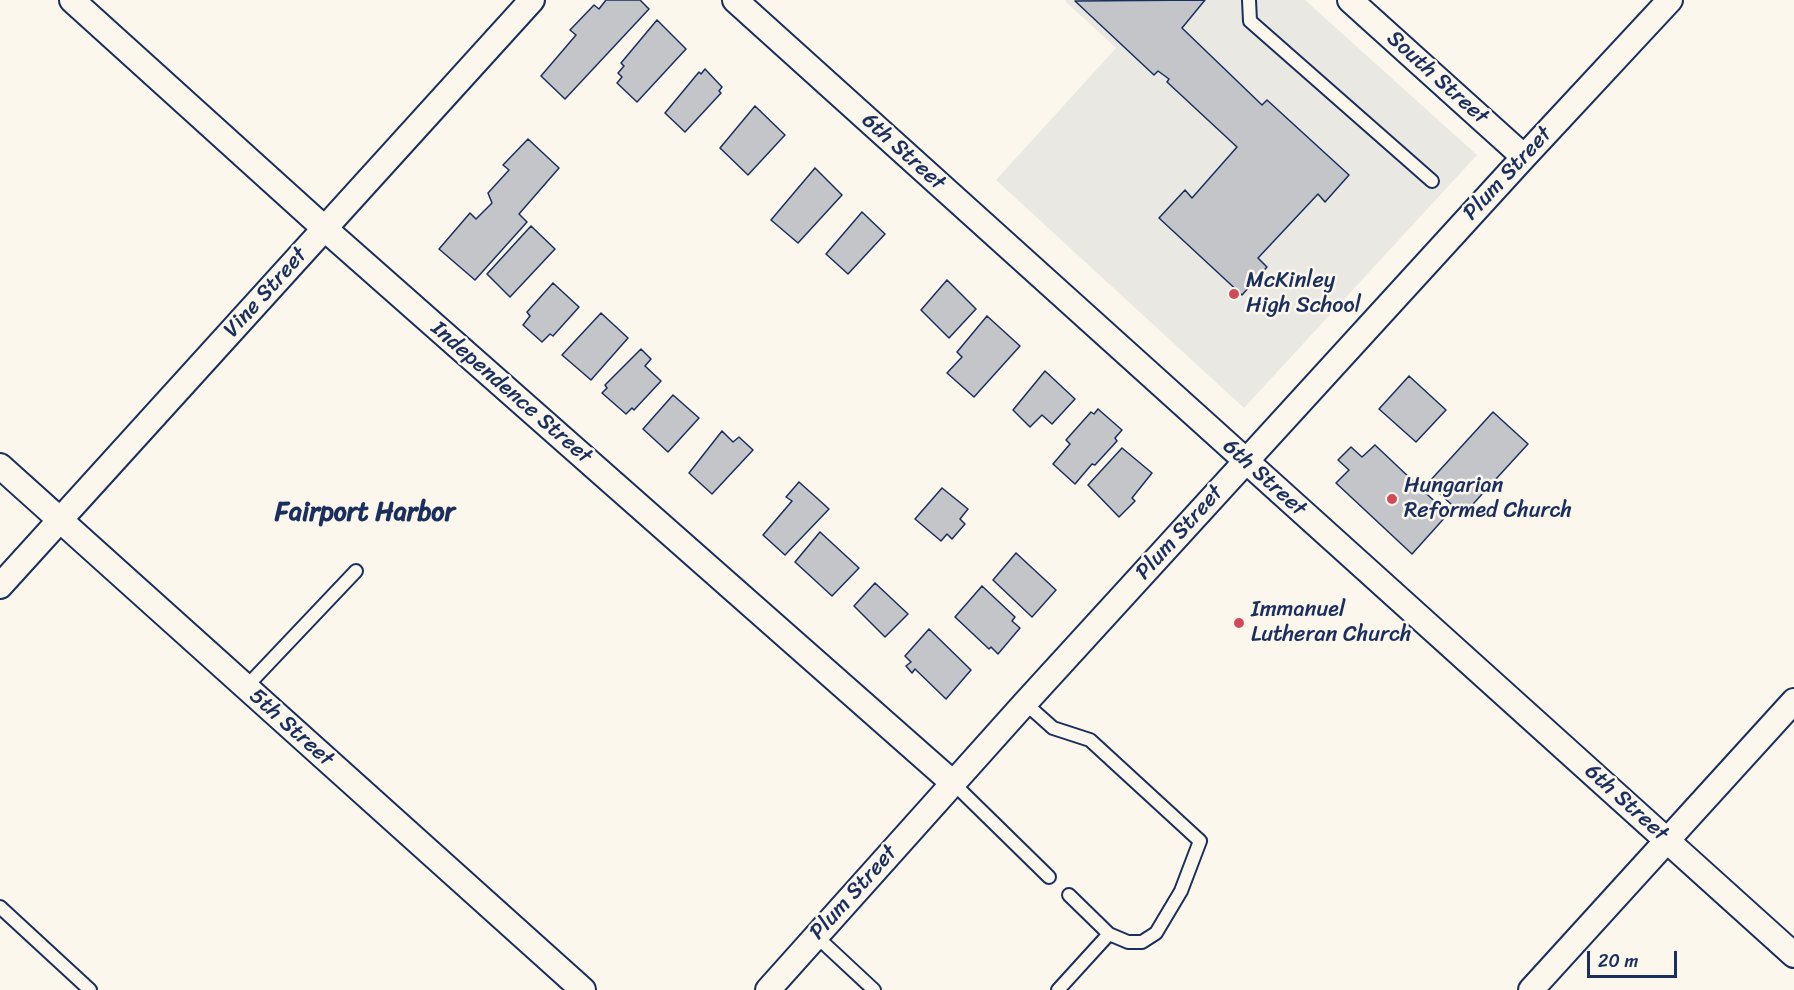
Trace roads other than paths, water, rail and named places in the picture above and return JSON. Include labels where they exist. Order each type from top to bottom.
[{"type":"street","name":"Independence Street","points":[[72,0],[324,228],[952,783]]},
{"type":"street","name":"Vine Street","points":[[0,586],[532,0]]},
{"type":"street","name":"6th Street","points":[[735,0],[1794,955]]},
{"type":"street","name":"South Street","points":[[1350,0],[1524,157]]},
{"type":"street","name":"Plum Street","points":[[768,990],[952,783],[1670,0]]},
{"type":"street","name":"5th Street","points":[[0,466],[583,990]]},
{"type":"street","points":[[1531,990],[1794,701]]},
{"type":"lane","points":[[1249,0],[1250,21],[1432,181]]},
{"type":"lane","points":[[246,687],[356,571]]},
{"type":"lane","points":[[1025,703],[1053,728],[1090,740],[1200,841],[1181,891],[1156,933],[1142,942],[1128,942],[1109,934],[1069,895]]},
{"type":"lane","points":[[952,783],[1049,877]]},
{"type":"lane","points":[[0,907],[90,990]]},
{"type":"lane","points":[[1058,990],[1109,934]]},
{"type":"lane","points":[[816,936],[874,990]]},
{"type":"place","name":"McKinley High School","points":[[1234,294]]},
{"type":"place","name":"Hungarian Reformed Church","points":[[1392,499]]},
{"type":"place","name":"Immanuel Lutheran Church","points":[[1239,623]]},
{"type":"district","name":"Fairport Harbor","points":[[365,513]]}]
